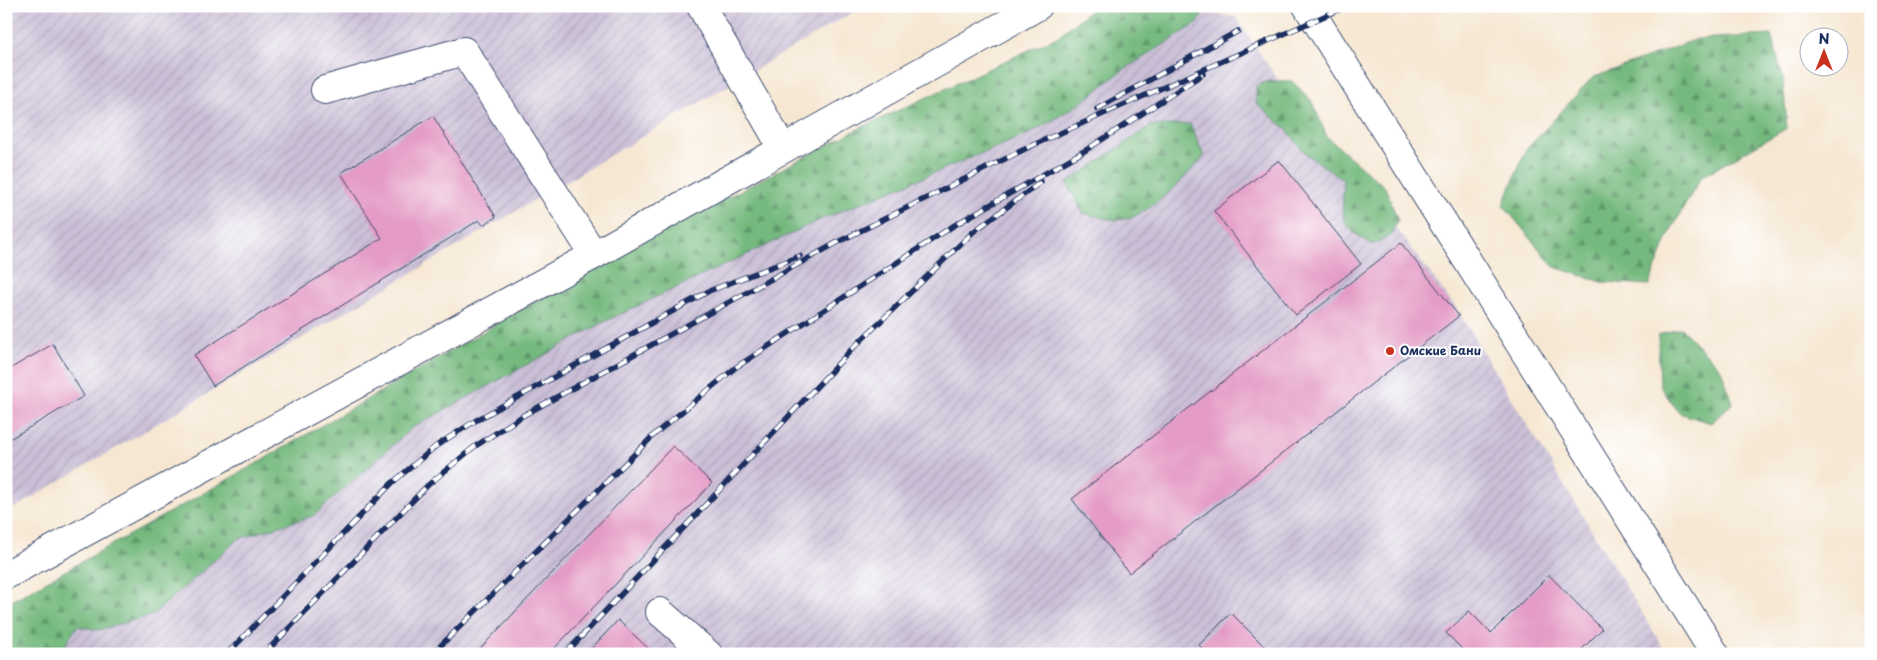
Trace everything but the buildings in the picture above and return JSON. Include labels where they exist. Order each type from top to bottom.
[{"type":"street","points":[[701,6],[784,149]]},
{"type":"street","points":[[6,575],[594,255],[1038,6]]},
{"type":"street","points":[[1307,6],[1715,654]]},
{"type":"street","points":[[325,90],[464,52],[594,255]]},
{"type":"street","points":[[660,612],[708,654]]},
{"type":"shaded area","points":[[10,6],[863,6],[6,513],[6,9]]},
{"type":"shaded area","points":[[1153,6],[1236,17],[1301,115],[1403,237],[1458,311],[1667,654],[6,654],[6,634]]},
{"type":"green space","points":[[1096,6],[1207,6],[1198,23],[1123,70],[1078,105],[1031,133],[822,219],[608,320],[412,428],[313,516],[238,539],[153,615],[98,630],[77,626],[60,654],[6,654],[6,604],[252,466],[600,264],[856,130],[1057,37]]},
{"type":"green space","points":[[1771,35],[1783,77],[1787,128],[1701,177],[1670,232],[1649,285],[1602,282],[1554,267],[1503,205],[1526,150],[1592,78],[1697,39]]},
{"type":"green space","points":[[1268,81],[1292,81],[1312,101],[1327,137],[1385,187],[1398,220],[1390,236],[1372,245],[1346,225],[1343,212],[1343,180],[1305,153],[1287,130],[1256,103],[1256,86]]},
{"type":"green space","points":[[1190,124],[1204,156],[1162,198],[1143,212],[1127,219],[1108,219],[1083,213],[1067,183],[1150,126]]},
{"type":"green space","points":[[1681,328],[1721,369],[1733,403],[1711,423],[1679,413],[1660,386],[1658,335]]},
{"type":"railway","points":[[264,654],[428,485],[474,447],[524,415],[840,241],[1031,146],[1347,6]]},
{"type":"railway","points":[[1097,109],[1238,31]]},
{"type":"railway","points":[[432,654],[656,433],[735,368],[953,226],[1086,150],[1203,74]]},
{"type":"railway","points":[[565,654],[852,349],[973,232],[1041,182]]},
{"type":"railway","points":[[227,654],[392,483],[436,446],[475,421],[709,291],[800,256]]},
{"type":"place","name":"Омские Бани","points":[[1390,351]]}]
